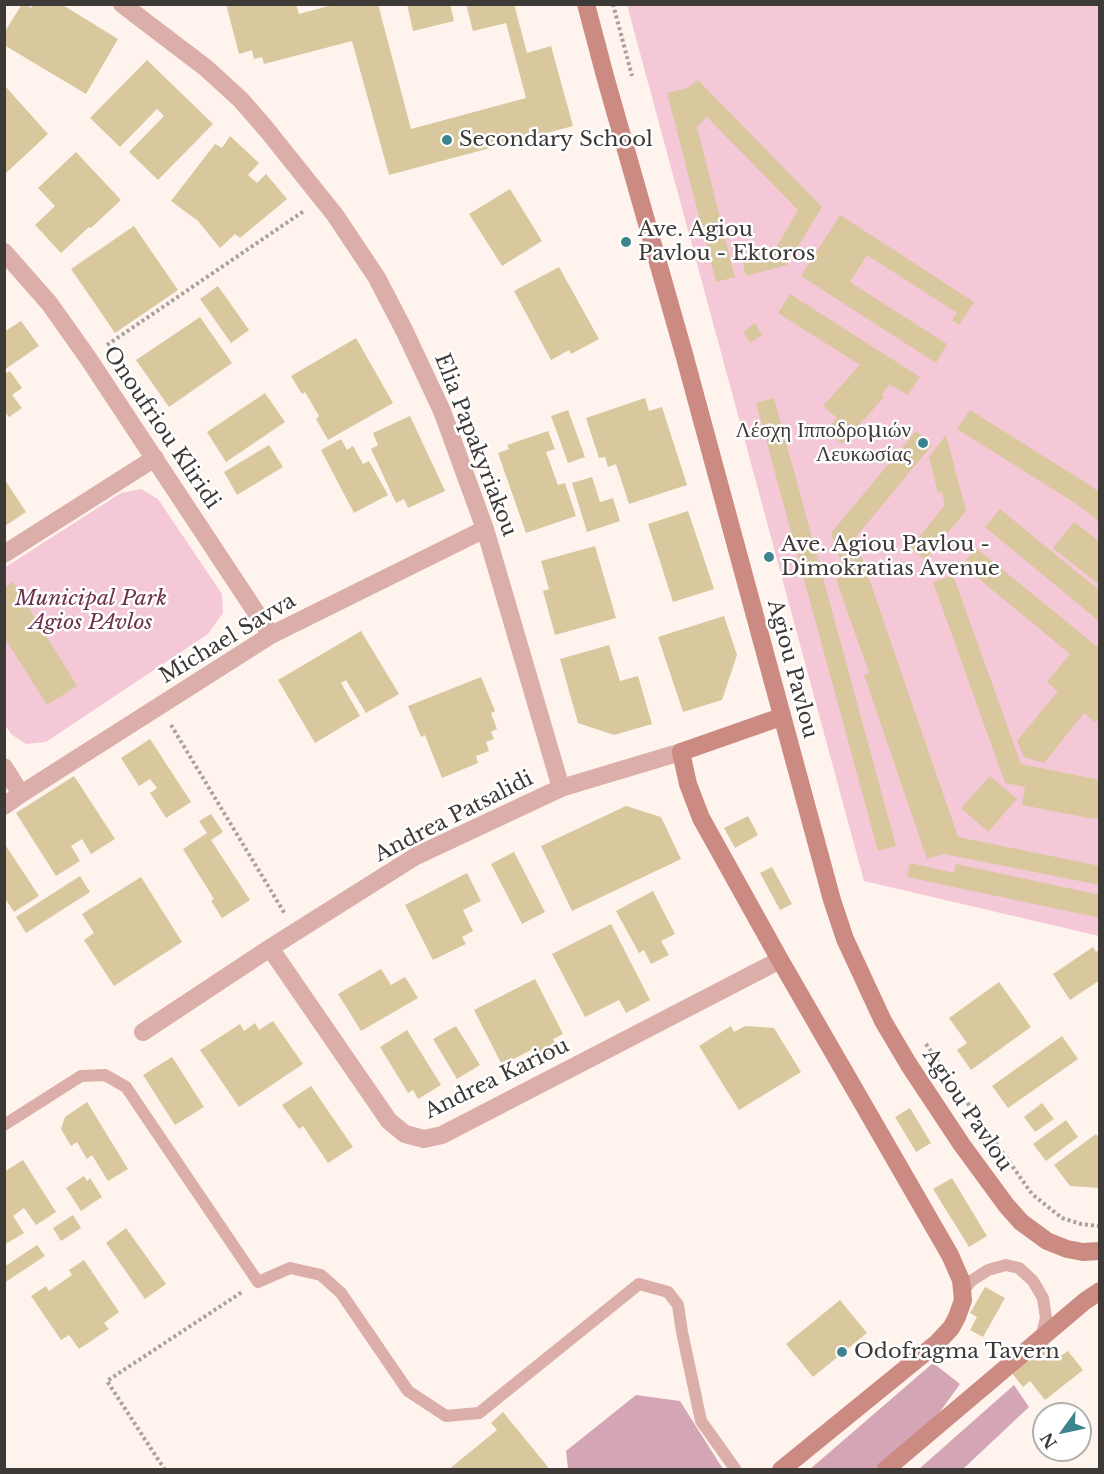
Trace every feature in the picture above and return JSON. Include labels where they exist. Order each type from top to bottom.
[{"type":"main road","name":"Agiou Pavlou","points":[[586,4],[684,354],[781,717],[845,939],[883,1021],[909,1065],[962,1145],[1006,1205],[1021,1222],[1047,1241],[1067,1249],[1083,1252],[1100,1251]]},
{"type":"main road","name":"Andrea Patsalidi","points":[[681,753],[781,717]]},
{"type":"main road","points":[[681,753],[688,784],[701,818],[950,1255],[961,1281],[963,1296],[957,1317],[938,1343],[781,1470]]},
{"type":"main road","points":[[885,1470],[1085,1301],[1100,1291]]},
{"type":"street","name":"Elia Papakyriakou","points":[[122,4],[191,56],[241,100],[322,199],[357,246],[377,278],[442,411],[485,529],[561,788]]},
{"type":"street","name":"Onoufriou Kliridi","points":[[4,252],[49,303],[88,358],[271,635]]},
{"type":"street","points":[[4,554],[155,458]]},
{"type":"street","name":"Michael Savva","points":[[4,806],[271,635],[485,529]]},
{"type":"street","name":"Andrea Patsalidi","points":[[143,1032],[296,931],[416,856],[561,788],[681,753]]},
{"type":"street","points":[[4,767],[21,794]]},
{"type":"street","name":"Andrea Kariou","points":[[270,948],[389,1121],[405,1134],[424,1138],[442,1135],[780,960]]},
{"type":"lane","points":[[4,1125],[81,1076],[105,1074],[126,1087],[258,1282],[290,1268],[321,1275],[341,1293],[408,1391],[446,1416],[479,1413],[639,1284],[668,1292],[678,1305],[701,1420],[736,1470]]},
{"type":"lane","points":[[963,1296],[971,1281],[988,1270],[1006,1265],[1019,1268],[1033,1281],[1043,1298],[1046,1318],[1041,1338]]},
{"type":"path","points":[[613,4],[633,82]]},
{"type":"path","points":[[88,358],[322,199]]},
{"type":"path","points":[[160,706],[296,931]]},
{"type":"path","points":[[922,1038],[1032,1194],[1062,1218],[1081,1224],[1100,1226]]},
{"type":"path","points":[[165,1470],[107,1381],[258,1282]]},
{"type":"green space","name":"Λέσχη Ιπποδρομιών Λευκωσίας","points":[[627,5],[1099,5],[1099,936],[864,881]]},
{"type":"green space","name":"Municipal Park Agios PAvlos","points":[[141,489],[158,499],[222,594],[223,613],[208,634],[46,742],[26,744],[11,734],[5,725],[4,568],[121,493]]},
{"type":"shaded area","points":[[933,1363],[960,1384],[937,1416],[874,1469],[809,1470]]},
{"type":"shaded area","points":[[1014,1385],[1029,1407],[963,1469],[919,1469]]},
{"type":"shaded area","points":[[636,1395],[680,1401],[723,1469],[568,1469],[566,1451]]},
{"type":"building","points":[[22,4],[31,8],[33,4],[61,4],[118,39],[86,94],[4,45],[4,33]]},
{"type":"building","points":[[226,4],[296,4],[299,14],[336,4],[378,4],[411,129],[526,98],[506,23],[473,31],[466,4],[514,4],[527,53],[551,46],[573,126],[389,175],[352,41],[264,64],[262,57],[254,59],[252,50],[239,54]]},
{"type":"building","points":[[407,4],[450,4],[454,21],[413,31]]},
{"type":"building","points":[[147,60],[213,124],[158,180],[129,152],[164,116],[157,109],[120,147],[90,118]]},
{"type":"building","points":[[698,80],[822,207],[787,265],[746,276],[741,256],[776,248],[798,210],[707,117],[697,127],[735,277],[716,282],[667,93],[687,88]]},
{"type":"building","points":[[5,86],[48,134],[5,174]]},
{"type":"building","points":[[230,136],[259,163],[248,175],[257,183],[266,174],[287,199],[240,238],[235,234],[220,248],[198,221],[171,201],[215,144],[222,148]]},
{"type":"building","points":[[76,152],[121,200],[61,253],[35,225],[55,206],[38,188]]},
{"type":"building","points":[[510,189],[542,241],[502,266],[469,214]]},
{"type":"building","points":[[840,215],[974,302],[959,325],[952,320],[957,313],[867,255],[850,282],[947,344],[936,363],[801,276]]},
{"type":"building","points":[[134,226],[178,290],[115,333],[71,269]]},
{"type":"building","points":[[559,267],[599,339],[571,354],[569,350],[551,360],[514,291]]},
{"type":"building","points":[[218,286],[249,330],[231,343],[200,299]]},
{"type":"building","points":[[790,294],[920,377],[908,395],[889,384],[882,395],[884,397],[842,444],[827,430],[837,418],[823,406],[860,365],[778,313]]},
{"type":"building","points":[[200,317],[232,363],[169,407],[136,360]]},
{"type":"building","points":[[21,321],[39,346],[4,370],[4,332]]},
{"type":"building","points":[[755,323],[762,335],[750,343],[743,332]]},
{"type":"building","points":[[356,338],[393,403],[328,440],[316,419],[319,416],[305,392],[302,394],[291,376]]},
{"type":"building","points":[[10,371],[22,388],[12,395],[22,408],[9,417],[4,410],[4,374]]},
{"type":"building","points":[[265,393],[285,422],[226,462],[207,432]]},
{"type":"building","points":[[645,398],[649,411],[662,407],[687,485],[629,504],[616,464],[608,467],[605,457],[599,458],[586,418]]},
{"type":"building","points":[[774,398],[896,846],[878,851],[756,403]]},
{"type":"building","points":[[568,410],[585,457],[568,463],[551,416]]},
{"type":"building","points":[[970,410],[1100,493],[1100,522],[1078,505],[957,429]]},
{"type":"building","points":[[410,416],[445,491],[408,508],[404,499],[396,503],[371,449],[378,445],[373,433]]},
{"type":"building","points":[[548,431],[555,449],[546,452],[558,485],[565,483],[576,516],[526,533],[498,453],[509,449],[507,445]]},
{"type":"building","points":[[916,431],[932,445],[855,538],[958,837],[1100,866],[1100,885],[944,854],[927,859],[864,675],[869,673],[836,579],[846,576],[831,533]]},
{"type":"building","points":[[946,435],[966,511],[925,560],[910,548],[945,505],[942,492],[938,493],[929,457]]},
{"type":"building","points":[[341,439],[347,450],[353,446],[363,464],[369,461],[388,495],[354,513],[321,450]]},
{"type":"building","points":[[269,445],[283,467],[237,495],[224,472]]},
{"type":"building","points":[[592,477],[600,502],[613,498],[620,521],[587,532],[572,483]]},
{"type":"building","points":[[5,480],[26,512],[5,526]]},
{"type":"building","points":[[1000,509],[1100,591],[1100,622],[985,527]]},
{"type":"building","points":[[688,511],[714,589],[673,602],[648,524]]},
{"type":"building","points":[[1074,522],[1100,542],[1100,581],[1097,583],[1053,548]]},
{"type":"building","points":[[595,546],[616,618],[555,635],[543,591],[549,589],[541,561]]},
{"type":"building","points":[[976,548],[1100,649],[1100,717],[1095,722],[1084,713],[1044,763],[1024,757],[1017,741],[1058,691],[1047,682],[1070,654],[962,565]]},
{"type":"building","points":[[953,575],[1021,764],[1100,780],[1100,818],[1094,819],[1022,805],[1025,787],[1005,783],[933,582]]},
{"type":"building","points":[[13,582],[77,686],[47,705],[4,637],[4,588]]},
{"type":"building","points":[[724,616],[737,655],[722,700],[683,712],[658,637]]},
{"type":"building","points":[[361,631],[399,694],[366,713],[346,680],[341,683],[360,716],[315,743],[278,680]]},
{"type":"building","points":[[609,645],[620,681],[638,676],[652,724],[614,735],[578,723],[560,659]]},
{"type":"building","points":[[481,677],[495,711],[491,713],[497,729],[491,732],[494,739],[486,742],[489,751],[476,756],[478,763],[442,778],[425,735],[421,737],[408,706]]},
{"type":"building","points":[[150,739],[191,802],[166,818],[150,793],[157,788],[150,779],[139,786],[121,758]]},
{"type":"building","points":[[74,776],[115,839],[91,854],[82,839],[71,846],[80,861],[56,876],[16,813]]},
{"type":"building","points":[[990,776],[1017,799],[988,832],[961,808]]},
{"type":"building","points":[[626,806],[661,817],[681,859],[572,911],[541,846]]},
{"type":"building","points":[[211,814],[223,832],[211,840],[250,900],[222,918],[211,901],[214,899],[183,849],[207,833],[199,821]]},
{"type":"building","points":[[748,816],[758,835],[735,848],[724,828]]},
{"type":"building","points":[[4,843],[39,896],[14,912],[4,897]]},
{"type":"building","points":[[514,852],[545,912],[522,924],[491,864]]},
{"type":"building","points":[[910,863],[954,873],[956,864],[1100,895],[1100,918],[907,877]]},
{"type":"building","points":[[772,867],[792,904],[780,910],[760,873]]},
{"type":"building","points":[[467,873],[481,901],[463,910],[473,931],[462,937],[466,944],[433,960],[405,905]]},
{"type":"building","points":[[80,876],[90,892],[26,933],[16,917]]},
{"type":"building","points":[[141,877],[182,942],[114,986],[84,940],[94,933],[82,914]]},
{"type":"building","points":[[653,891],[675,934],[661,941],[669,955],[651,964],[644,950],[639,953],[616,911]]},
{"type":"building","points":[[611,924],[650,1000],[626,1013],[619,1000],[585,1017],[552,954]]},
{"type":"building","points":[[1093,947],[1096,952],[1100,949],[1100,980],[1070,1000],[1053,974]]},
{"type":"building","points":[[381,969],[391,985],[405,977],[418,998],[361,1031],[338,994]]},
{"type":"building","points":[[535,979],[563,1034],[553,1039],[558,1050],[539,1059],[533,1049],[502,1065],[474,1010]]},
{"type":"building","points":[[999,982],[1031,1027],[971,1070],[957,1050],[967,1043],[949,1018]]},
{"type":"building","points":[[273,1021],[303,1064],[239,1107],[200,1050],[240,1024],[244,1031],[255,1023],[259,1030]]},
{"type":"building","points":[[456,1026],[480,1065],[457,1079],[433,1039]]},
{"type":"building","points":[[731,1026],[734,1032],[745,1026],[774,1028],[801,1072],[739,1110],[699,1046]]},
{"type":"building","points":[[407,1030],[441,1085],[418,1099],[413,1090],[408,1093],[380,1047]]},
{"type":"building","points":[[1062,1036],[1078,1059],[1008,1108],[992,1086]]},
{"type":"building","points":[[172,1057],[204,1107],[175,1125],[143,1075]]},
{"type":"building","points":[[311,1086],[353,1147],[328,1163],[303,1126],[299,1129],[282,1105]]},
{"type":"building","points":[[87,1102],[128,1169],[108,1181],[92,1155],[87,1159],[77,1142],[71,1146],[61,1129],[65,1117]]},
{"type":"building","points":[[1042,1103],[1054,1119],[1035,1132],[1024,1117]]},
{"type":"building","points":[[910,1108],[931,1143],[916,1152],[895,1117]]},
{"type":"building","points":[[1066,1120],[1078,1137],[1046,1161],[1033,1144]]},
{"type":"building","points":[[1096,1134],[1100,1139],[1100,1188],[1070,1186],[1054,1165]]},
{"type":"building","points":[[23,1160],[56,1212],[36,1225],[24,1208],[13,1216],[24,1233],[4,1245],[4,1172]]},
{"type":"building","points":[[84,1176],[87,1181],[90,1178],[102,1197],[81,1211],[66,1188]]},
{"type":"building","points":[[952,1178],[987,1236],[969,1247],[933,1189]]},
{"type":"building","points":[[73,1215],[81,1228],[61,1241],[53,1228]]},
{"type":"building","points":[[126,1228],[166,1284],[145,1299],[106,1243]]},
{"type":"building","points":[[37,1245],[45,1256],[4,1283],[4,1267]]},
{"type":"building","points":[[84,1260],[119,1312],[104,1323],[109,1329],[79,1349],[69,1335],[61,1340],[31,1296],[46,1286],[49,1291],[72,1275],[69,1270]]},
{"type":"building","points":[[985,1287],[1005,1298],[983,1337],[970,1330],[977,1317],[970,1313]]},
{"type":"building","points":[[840,1300],[867,1333],[813,1377],[786,1344]]},
{"type":"building","points":[[1044,1338],[1059,1357],[1068,1351],[1083,1370],[1045,1400],[1030,1381],[1023,1387],[1008,1368]]},
{"type":"building","points":[[503,1412],[548,1467],[546,1470],[448,1470],[497,1430],[491,1423]]},
{"type":"place","name":"Secondary School","points":[[447,140]]},
{"type":"place","name":"Ave. Agiou Pavlou - Ektoros","points":[[626,242]]},
{"type":"place","name":"Λέσχη Ιπποδρομιών Λευκωσίας","points":[[923,443]]},
{"type":"place","name":"Ave. Agiou Pavlou - Dimokratias Avenue","points":[[769,557]]},
{"type":"place","name":"Odofragma Tavern","points":[[842,1352]]}]
